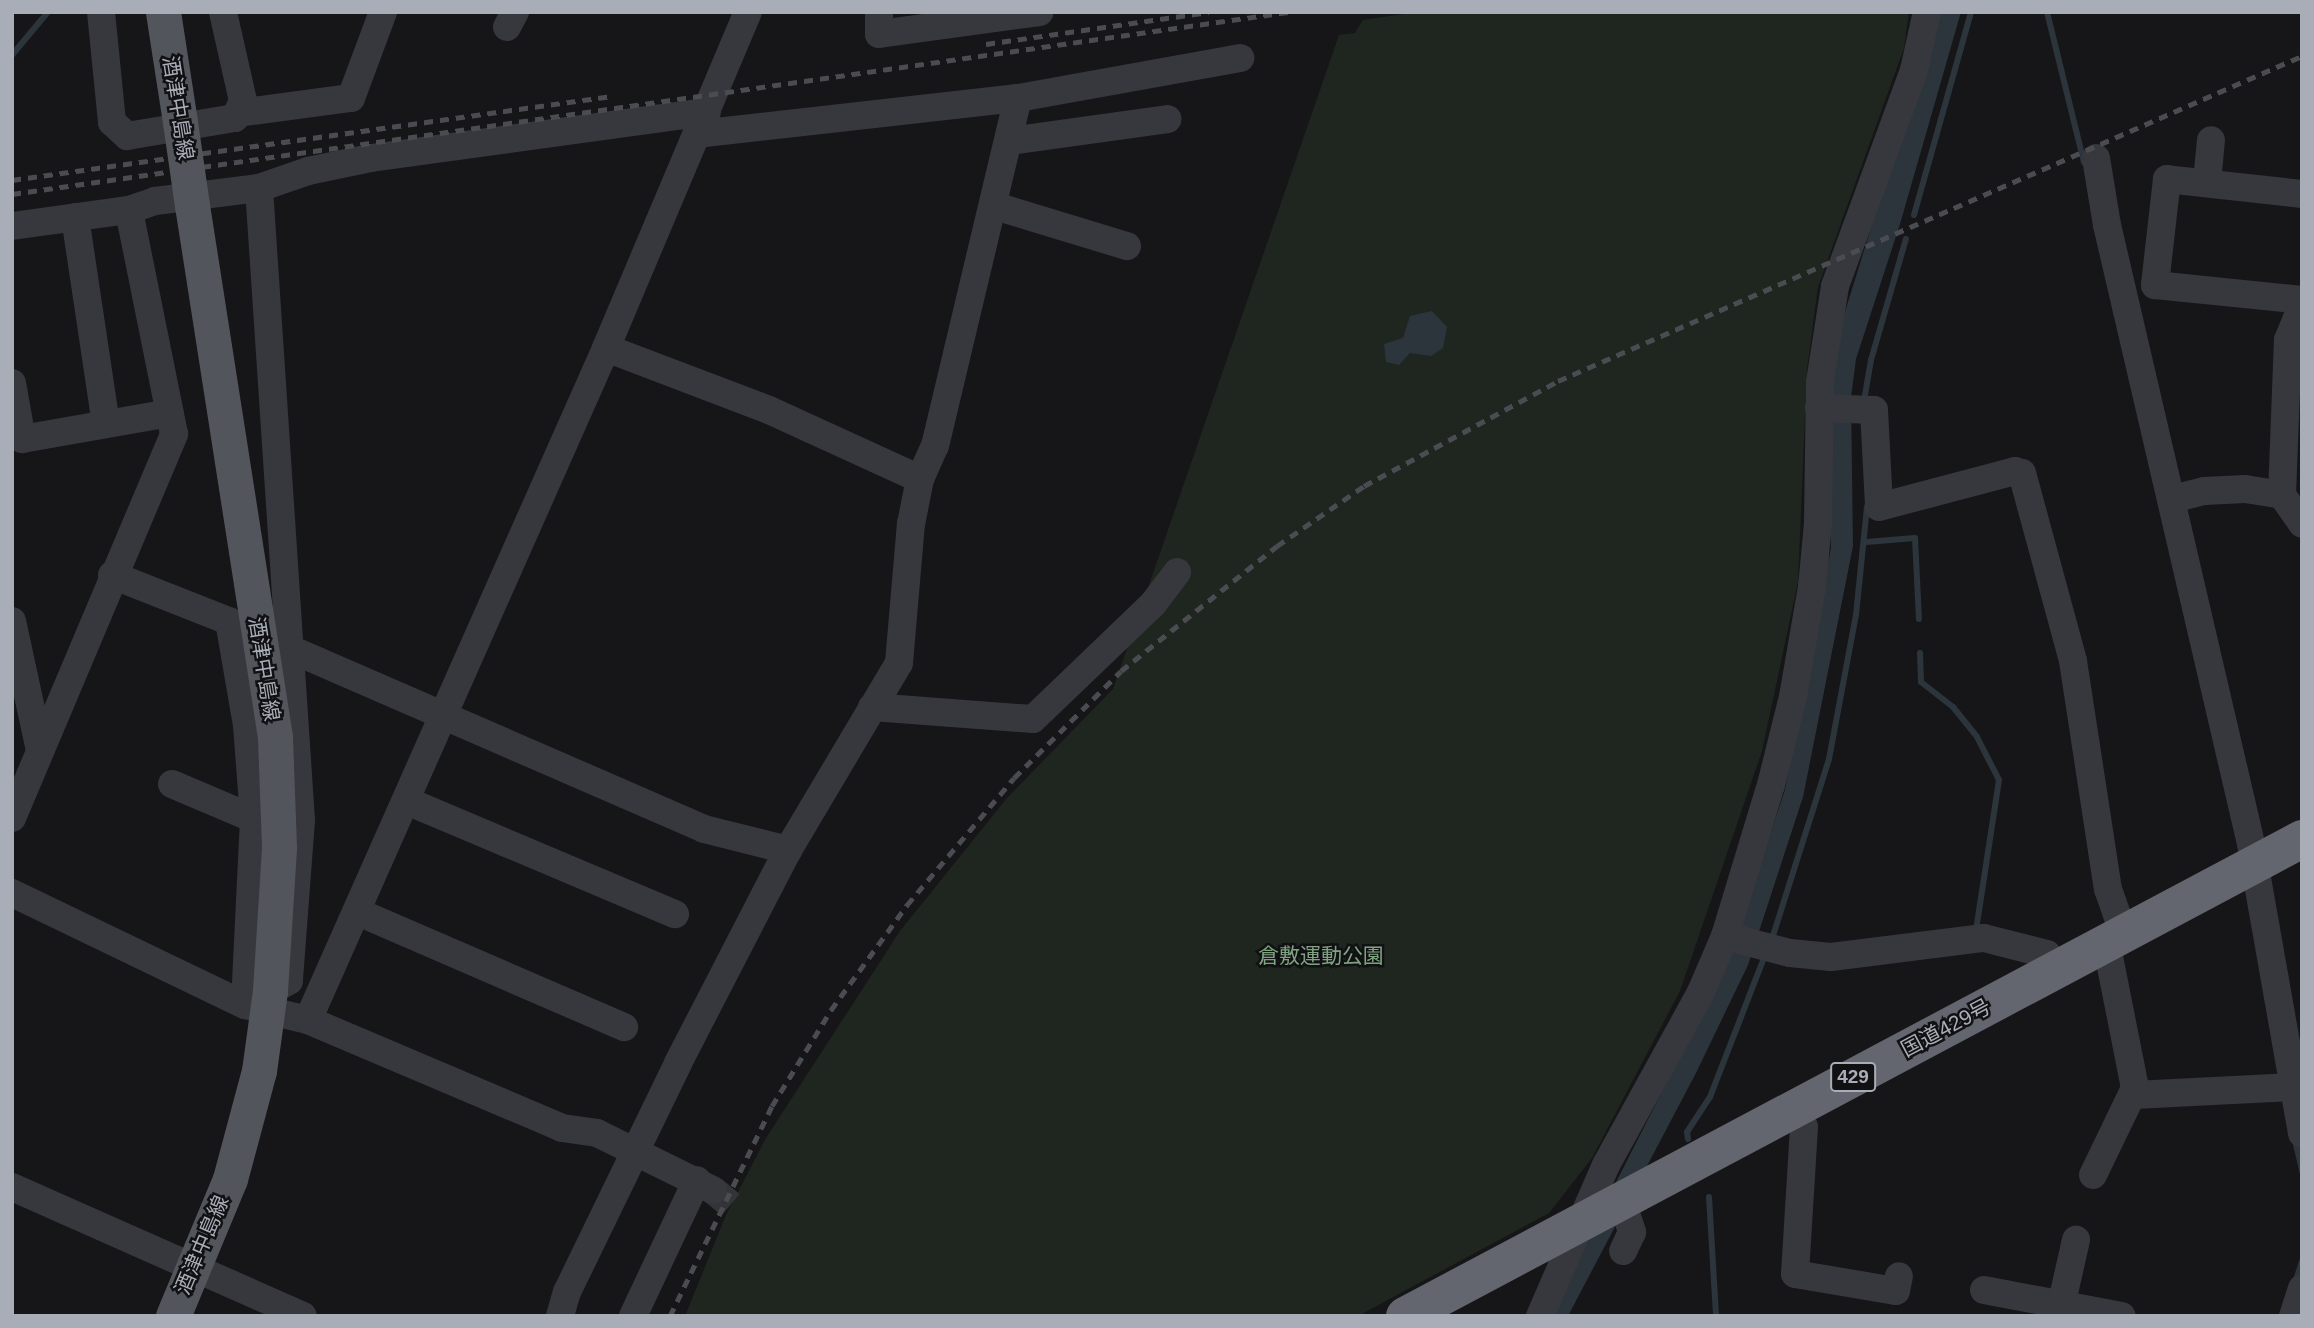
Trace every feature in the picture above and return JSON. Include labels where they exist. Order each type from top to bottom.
[{"type":"highway","name":"国道429号","points":[[1405,1316],[2302,839]]},
{"type":"main road","name":"酒津中島線","points":[[163,12],[275,737],[279,848],[245,1129],[173,1316]]},
{"type":"street","points":[[101,12],[113,122],[127,136],[234,118],[243,101],[223,12]]},
{"type":"street","points":[[237,113],[351,98],[383,12]]},
{"type":"street","points":[[308,1020],[606,348],[748,12]]},
{"type":"street","points":[[879,12],[879,34],[1040,12]]},
{"type":"street","points":[[1539,1316],[1606,1165],[1701,992],[1751,943],[1793,697],[1818,524],[1825,339],[1843,258],[1914,70],[1927,12]]},
{"type":"street","points":[[12,226],[128,210],[155,201],[259,188],[308,171],[371,158],[703,123],[1018,98],[1240,58]]},
{"type":"street","points":[[560,1316],[567,1292],[788,850],[899,663],[911,524],[920,479],[935,446],[995,206],[1018,98]]},
{"type":"street","points":[[1009,141],[1167,119]]},
{"type":"street","points":[[2207,182],[2211,140]]},
{"type":"street","points":[[2096,158],[2255,865],[2286,1087],[2302,1134]]},
{"type":"street","points":[[2155,285],[2167,179],[2302,194]]},
{"type":"street","points":[[259,188],[288,648],[300,771],[300,864],[289,981],[261,1002]]},
{"type":"street","points":[[995,206],[1127,246]]},
{"type":"street","points":[[12,818],[174,433],[128,210]]},
{"type":"street","points":[[75,217],[106,424]]},
{"type":"street","points":[[2122,282],[2302,300]]},
{"type":"street","points":[[2302,306],[2288,340],[2282,495],[2302,524]]},
{"type":"street","points":[[606,348],[769,410],[920,479]]},
{"type":"street","points":[[12,383],[22,439],[170,413]]},
{"type":"street","points":[[1824,409],[1874,410],[1879,508],[2015,471],[2022,473],[2073,661],[2115,937],[2134,1095],[2093,1175]]},
{"type":"street","points":[[2172,499],[2204,491],[2245,489],[2282,495]]},
{"type":"street","points":[[872,707],[1033,719],[1153,604],[1177,572]]},
{"type":"street","points":[[112,575],[229,621],[247,725],[254,819],[261,1002]]},
{"type":"street","points":[[12,621],[40,751]]},
{"type":"street","points":[[288,648],[704,829],[788,850]]},
{"type":"street","points":[[172,784],[254,819]]},
{"type":"street","points":[[407,801],[675,914]]},
{"type":"street","points":[[12,893],[261,1002],[562,1128],[597,1133],[705,1185],[633,1316]]},
{"type":"street","points":[[358,912],[624,1027]]},
{"type":"street","points":[[1751,943],[1830,957],[1866,955],[1969,937],[2047,954],[2057,968]]},
{"type":"street","points":[[2134,1095],[2286,1087]]},
{"type":"street","points":[[1795,1108],[1804,1127],[1795,1274],[1896,1291],[1899,1276]]},
{"type":"street","points":[[12,1187],[303,1316]]},
{"type":"street","points":[[1622,1201],[1632,1232],[1623,1251]]},
{"type":"street","points":[[2062,1302],[2076,1240]]},
{"type":"street","points":[[2292,1316],[2302,1288]]},
{"type":"street","points":[[1984,1290],[2062,1302],[2122,1316]]},
{"type":"green space","name":"倉敷運動公園","points":[[1417,12],[1909,12],[1904,48],[1818,287],[1807,369],[1798,582],[1762,751],[1680,991],[1592,1158],[1549,1213],[1358,1316],[685,1316],[726,1215],[766,1138],[900,931],[1007,798],[1113,689],[1339,35],[1355,33],[1363,20]]},
{"type":"shaded area","points":[[1938,12],[1961,12],[1900,224],[1856,359],[1851,397],[1853,546],[1803,797],[1748,965],[1696,1073],[1568,1316],[1548,1316],[1728,962],[1785,790],[1831,548],[1831,394],[1840,328]]},
{"type":"shaded area","points":[[1432,311],[1447,327],[1443,348],[1431,356],[1410,353],[1399,365],[1386,362],[1384,344],[1403,338],[1410,316]]},
{"type":"waterway","points":[[12,55],[48,12]]},
{"type":"waterway","points":[[1914,215],[1971,12]]},
{"type":"waterway","points":[[2047,12],[2084,163]]},
{"type":"waterway","points":[[1864,401],[1871,360],[1906,239]]},
{"type":"waterway","points":[[1771,942],[1829,759],[1856,615],[1867,507]]},
{"type":"waterway","points":[[1866,542],[1915,538],[1919,619]]},
{"type":"waterway","points":[[1920,653],[1921,682],[1953,707],[1977,737],[1999,780],[1976,930]]},
{"type":"waterway","points":[[1688,1139],[1687,1132],[1710,1097],[1765,955]]},
{"type":"waterway","points":[[2295,1140],[2302,1171]]},
{"type":"waterway","points":[[1709,1197],[1716,1316]]},
{"type":"waterway","points":[[2295,1283],[2302,1261]]},
{"type":"tunnel","points":[[713,1190],[731,1205]]},
{"type":"railway","points":[[986,44],[1209,12]]},
{"type":"railway","points":[[12,194],[1288,12]]},
{"type":"railway","points":[[670,1316],[772,1106],[831,1010],[907,905],[1014,778],[1121,671],[1277,546],[1364,486],[1558,381],[2302,56]]},
{"type":"railway","points":[[12,180],[612,96]]}]
